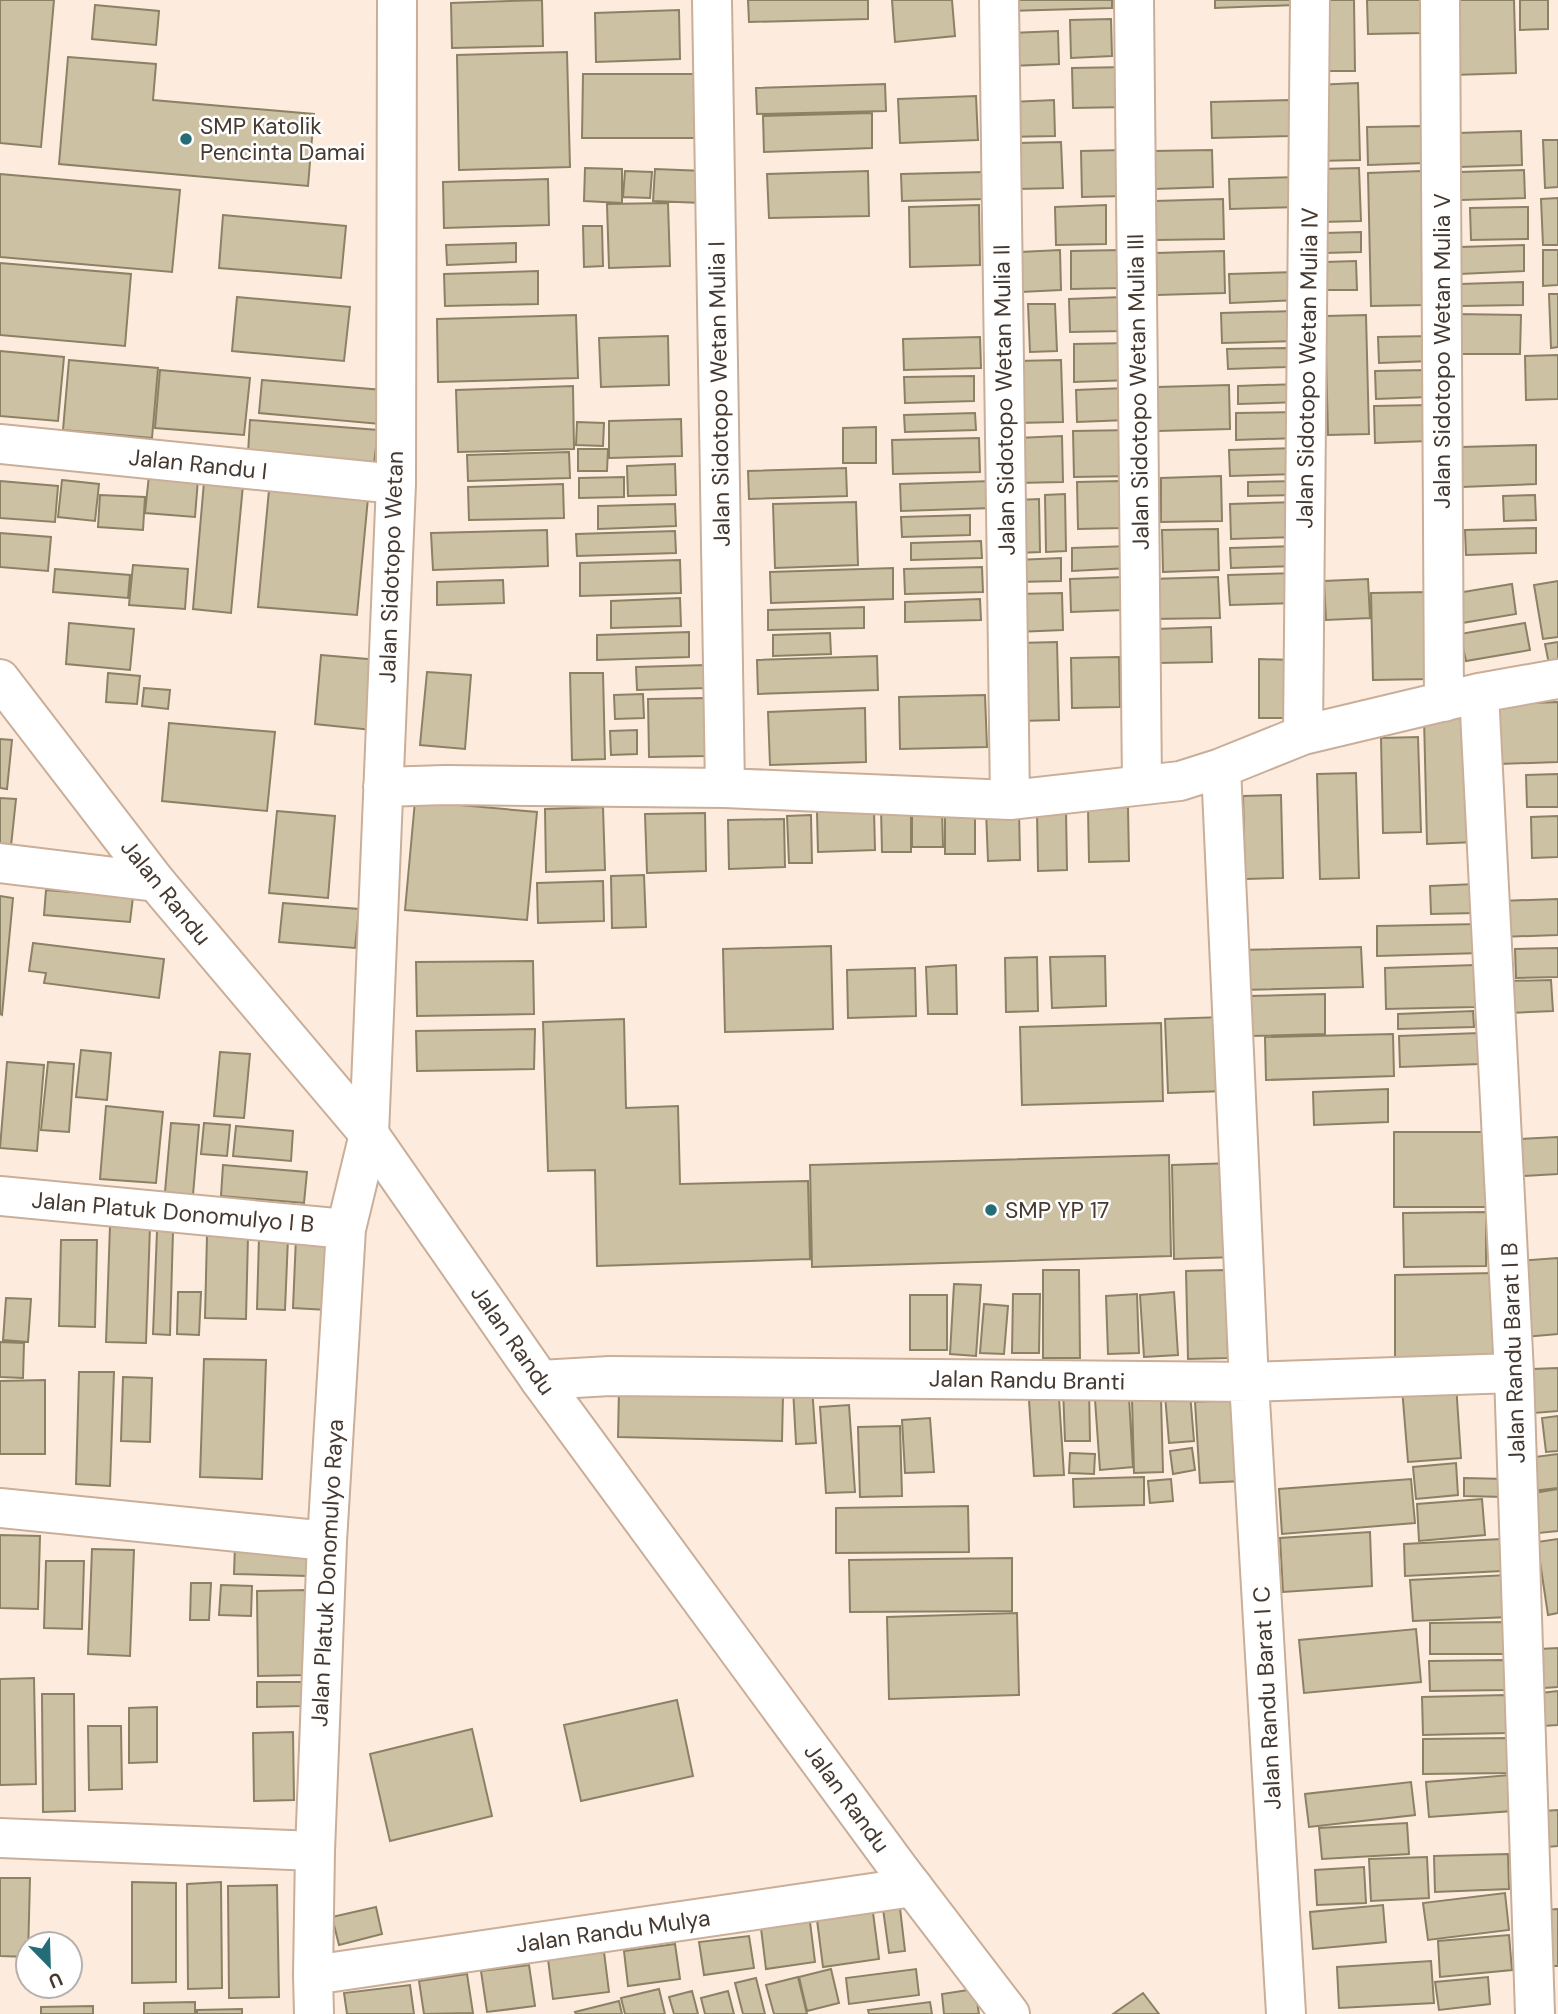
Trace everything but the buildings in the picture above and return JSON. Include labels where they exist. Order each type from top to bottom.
[{"type":"street","name":"Jalan Sidotopo Wetan","points":[[369,1134],[396,484],[397,0]]},
{"type":"street","name":"Jalan Sidotopo Wetan Mulia I","points":[[712,0],[725,788]]},
{"type":"street","name":"Jalan Sidotopo Wetan Mulia II","points":[[999,0],[1010,800]]},
{"type":"street","name":"Jalan Sidotopo Wetan Mulia III","points":[[1134,0],[1142,785]]},
{"type":"street","name":"Jalan Sidotopo Wetan Mulia IV","points":[[1303,735],[1310,0]]},
{"type":"street","name":"Jalan Sidotopo Wetan Mulia V","points":[[1440,0],[1462,698]]},
{"type":"street","name":"Jalan Randu I","points":[[0,444],[396,484]]},
{"type":"street","points":[[383,787],[445,785],[725,788],[1010,800],[1180,781],[1221,768],[1303,735],[1558,678]]},
{"type":"street","name":"Jalan Randu","points":[[0,679],[156,882],[369,1134],[540,1380],[913,1887],[1010,2014]]},
{"type":"street","name":"Jalan Randu Barat I B","points":[[1462,698],[1514,1373],[1535,2014]]},
{"type":"street","name":"Jalan Randu Barat I C","points":[[1221,768],[1249,1382],[1286,2014]]},
{"type":"street","points":[[0,863],[156,882]]},
{"type":"street","name":"Jalan Platuk Donomulyo Raya","points":[[314,2014],[315,1851],[327,1541],[346,1229],[369,1134]]},
{"type":"street","name":"Jalan Platuk Donomulyo I B","points":[[0,1196],[346,1229]]},
{"type":"street","name":"Jalan Randu Branti","points":[[540,1380],[610,1376],[1249,1382],[1514,1373]]},
{"type":"street","points":[[0,1508],[327,1541]]},
{"type":"street","points":[[0,1838],[315,1851]]},
{"type":"street","name":"Jalan Randu Mulya","points":[[313,1975],[913,1887]]},
{"type":"place","name":"SMP Katolik Pencinta Damai","points":[[186,139]]},
{"type":"place","name":"SMP YP 17","points":[[991,1210]]}]
